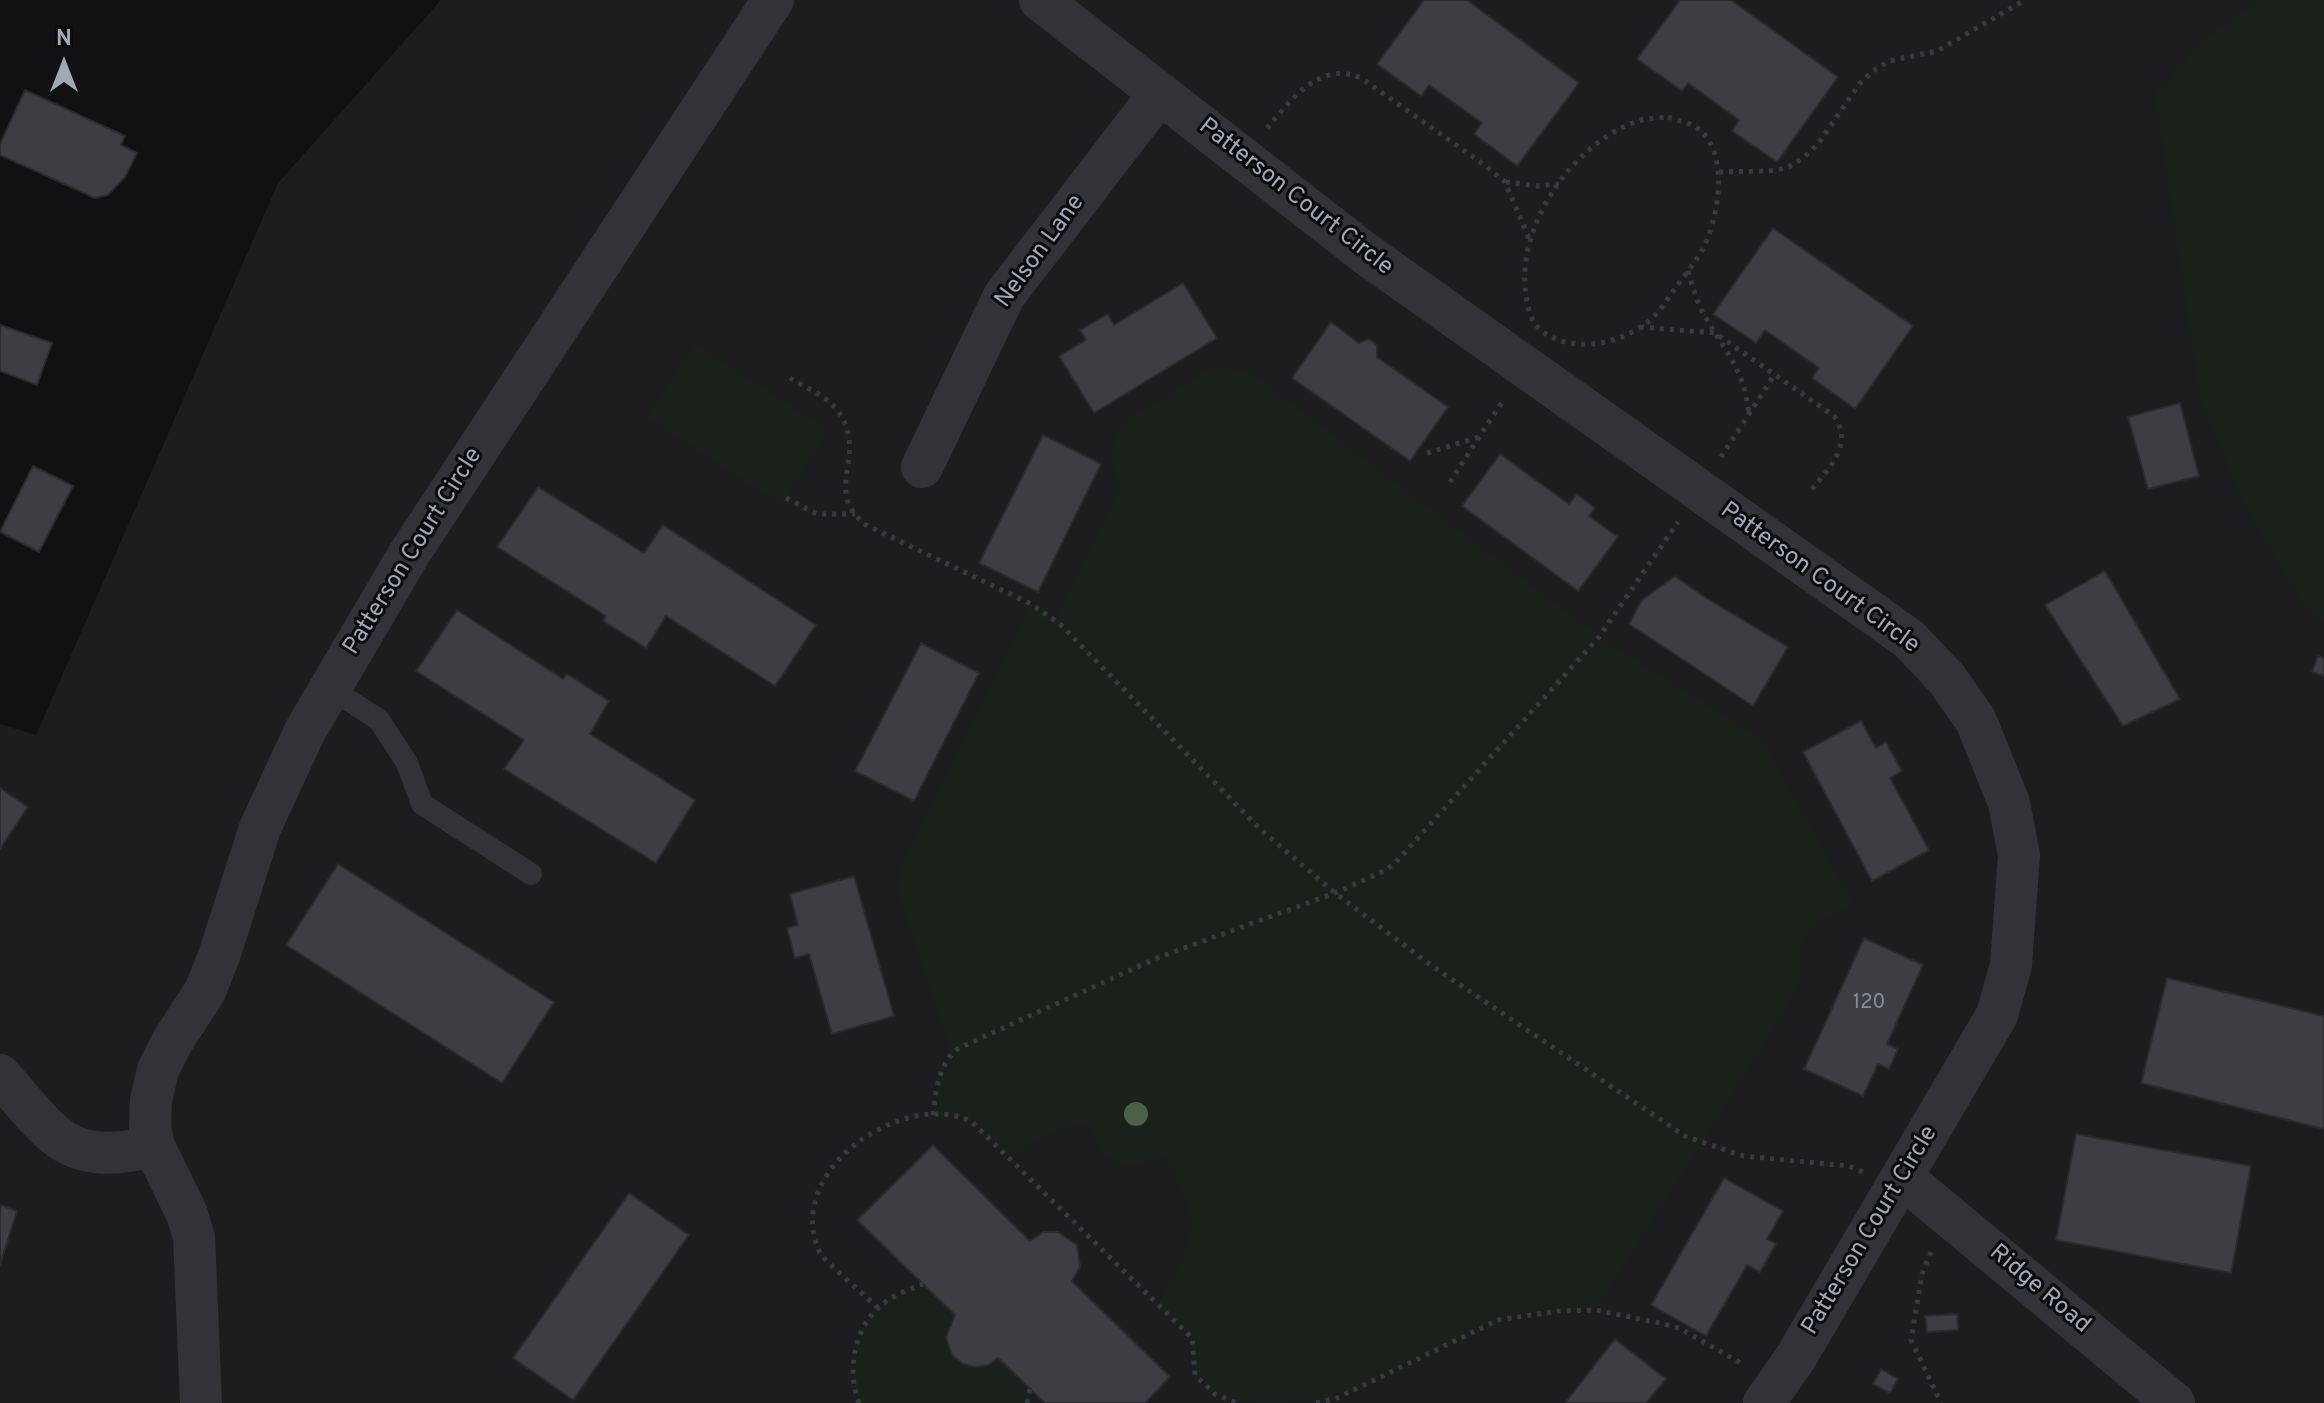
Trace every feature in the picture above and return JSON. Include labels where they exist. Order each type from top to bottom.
[{"type":"street","name":"Patterson Court Circle","points":[[154,1146],[150,1128],[151,1100],[158,1070],[205,991],[260,828],[305,731],[409,554],[773,0]]},
{"type":"street","name":"Patterson Court Circle","points":[[1040,0],[1366,254],[1909,639],[1947,679],[1976,721],[2009,803],[2019,855],[2011,965],[2001,1003],[1997,1015],[1887,1177],[1796,1357],[1758,1386]]},
{"type":"street","name":"Nelson Lane","points":[[922,467],[1004,296],[1160,93]]},
{"type":"street","points":[[0,1075],[62,1141],[85,1152],[113,1154],[154,1146],[187,1214],[194,1237],[201,1403]]},
{"type":"street","name":"Ridge Road","points":[[1887,1177],[1947,1214],[2174,1403]]},
{"type":"lane","points":[[330,688],[379,720],[407,763],[422,804],[531,874]]},
{"type":"path","points":[[1719,172],[1787,168],[1818,144],[1860,83],[1873,71],[1889,61],[1937,51],[2025,0]]},
{"type":"path","points":[[1262,134],[1298,93],[1311,83],[1340,72],[1361,78],[1505,182],[1531,242]]},
{"type":"path","points":[[1668,117],[1689,123],[1701,131],[1712,144],[1719,172],[1711,227],[1702,251],[1658,313],[1639,327],[1590,345],[1557,342],[1539,329],[1531,319],[1526,301],[1524,276],[1531,242],[1535,228],[1559,184],[1588,151],[1616,131],[1640,120],[1668,117]]},
{"type":"path","points":[[1505,182],[1538,186],[1559,184]]},
{"type":"path","points":[[1688,270],[1698,303],[1741,376],[1749,414]]},
{"type":"path","points":[[1639,327],[1715,333],[1834,416],[1840,425],[1841,448],[1837,458],[1809,493]]},
{"type":"path","points":[[933,1115],[944,1065],[959,1048],[1157,958],[1335,893],[1386,870],[1396,862],[1599,637],[1775,374]]},
{"type":"path","points":[[790,378],[835,406],[848,428],[851,452],[845,481],[846,496],[855,514],[866,525],[1031,604],[1060,624],[1260,829],[1335,893],[1429,964],[1685,1136],[1743,1156],[1849,1166],[1887,1177]]},
{"type":"path","points":[[1450,482],[1511,388]]},
{"type":"path","points":[[1427,453],[1480,436]]},
{"type":"path","points":[[786,498],[817,514],[855,514]]},
{"type":"path","points":[[878,1308],[821,1255],[813,1224],[815,1195],[827,1174],[859,1141],[913,1116],[963,1117],[971,1121],[1192,1338],[1195,1354],[1193,1369],[1202,1383],[1215,1394],[1237,1403]]},
{"type":"path","points":[[1941,1403],[1911,1340],[1922,1274],[1947,1214]]},
{"type":"path","points":[[859,1403],[852,1374],[855,1350],[862,1331],[878,1308],[899,1294],[923,1284]]},
{"type":"path","points":[[1316,1403],[1336,1401],[1498,1320],[1558,1311],[1596,1310],[1672,1327],[1758,1386]]},
{"type":"path","points":[[1027,1403],[1030,1388]]},
{"type":"shaded area","points":[[441,0],[2324,0],[2324,1403],[0,1403],[0,724],[36,735],[278,183]]},
{"type":"shaded area","points":[[2258,0],[2324,0],[2324,620],[2308,613],[2244,504],[2200,399],[2155,93],[2205,40]]},
{"type":"shaded area","points":[[695,343],[829,431],[781,505],[647,417]]},
{"type":"shaded area","points":[[1214,366],[1253,374],[1599,637],[1750,732],[1767,748],[1853,903],[1817,924],[1802,942],[1799,981],[1778,1022],[1596,1310],[1558,1311],[1498,1320],[1337,1398],[1327,1400],[1230,1401],[1210,1391],[1195,1375],[1192,1338],[1157,1304],[1180,1264],[1189,1231],[1185,1197],[1164,1156],[1138,1165],[1117,1162],[1101,1149],[1091,1124],[1068,1127],[1048,1135],[1012,1160],[971,1121],[963,1117],[933,1115],[938,1082],[951,1054],[898,890],[901,866],[1031,604],[1055,619],[1119,491],[1112,455],[1117,426]]},
{"type":"shaded area","points":[[923,1284],[955,1315],[948,1341],[957,1360],[965,1366],[975,1367],[998,1358],[1030,1388],[1027,1403],[859,1403],[853,1366],[863,1329],[883,1304]]},
{"type":"building","points":[[1424,0],[1467,0],[1579,83],[1517,166],[1474,134],[1482,123],[1429,85],[1421,96],[1377,64]]},
{"type":"building","points":[[1680,0],[1731,0],[1838,77],[1777,162],[1732,131],[1739,120],[1688,83],[1682,91],[1637,59]]},
{"type":"building","points":[[25,90],[125,136],[121,145],[137,153],[125,177],[108,195],[95,198],[0,155],[0,144]]},
{"type":"building","points":[[1773,228],[1913,326],[1855,409],[1812,378],[1819,368],[1765,330],[1756,343],[1713,314]]},
{"type":"building","points":[[1183,283],[1217,338],[1094,413],[1059,356],[1086,340],[1080,330],[1108,314],[1114,325]]},
{"type":"building","points":[[1331,322],[1359,343],[1369,339],[1377,345],[1377,357],[1448,407],[1410,461],[1292,378]]},
{"type":"building","points":[[0,325],[52,343],[37,385],[0,371]]},
{"type":"building","points":[[2180,403],[2199,476],[2148,489],[2128,417]]},
{"type":"building","points":[[1043,435],[1101,464],[1038,592],[979,563]]},
{"type":"building","points":[[1500,454],[1569,504],[1577,494],[1595,508],[1589,516],[1618,537],[1578,591],[1462,506]]},
{"type":"building","points":[[33,466],[73,486],[39,552],[0,532]]},
{"type":"building","points":[[538,487],[644,553],[663,525],[816,625],[775,686],[666,616],[646,648],[603,621],[606,616],[497,547]]},
{"type":"building","points":[[2105,571],[2180,699],[2123,726],[2045,605]]},
{"type":"building","points":[[1675,576],[1788,647],[1753,706],[1629,624],[1642,600]]},
{"type":"building","points":[[457,610],[563,679],[567,674],[609,701],[590,734],[695,800],[656,863],[504,769],[524,740],[416,671]]},
{"type":"building","points":[[921,643],[979,673],[914,801],[855,771]]},
{"type":"building","points":[[2318,656],[2324,658],[2324,676],[2312,672]]},
{"type":"building","points":[[1861,721],[1876,748],[1886,742],[1902,771],[1890,778],[1929,850],[1872,881],[1803,752]]},
{"type":"building","points":[[0,788],[28,807],[0,849]]},
{"type":"building","points":[[338,864],[554,1002],[502,1083],[286,945]]},
{"type":"building","points":[[854,876],[894,1016],[832,1034],[809,954],[795,958],[787,928],[798,925],[790,894]]},
{"type":"building","points":[[1864,938],[1923,965],[1887,1044],[1898,1049],[1889,1069],[1878,1064],[1863,1096],[1804,1069]]},
{"type":"building","points":[[2167,978],[2324,1016],[2324,1129],[2141,1083]]},
{"type":"building","points":[[2076,1134],[2251,1166],[2231,1273],[2056,1240]]},
{"type":"building","points":[[933,1145],[1030,1241],[1043,1232],[1058,1232],[1077,1245],[1080,1267],[1072,1281],[1170,1377],[1145,1403],[1045,1403],[998,1358],[988,1365],[976,1367],[963,1364],[952,1355],[946,1337],[955,1315],[857,1220]]},
{"type":"building","points":[[1724,1178],[1783,1211],[1767,1239],[1776,1244],[1760,1272],[1747,1265],[1706,1336],[1651,1305]]},
{"type":"building","points":[[629,1193],[689,1235],[573,1400],[513,1358]]},
{"type":"building","points":[[0,1205],[17,1211],[0,1265]]},
{"type":"building","points":[[1957,1314],[1958,1330],[1927,1332],[1925,1316]]},
{"type":"building","points":[[1615,1339],[1666,1379],[1646,1403],[1565,1403]]},
{"type":"building","points":[[1881,1369],[1898,1379],[1890,1393],[1873,1384]]}]
